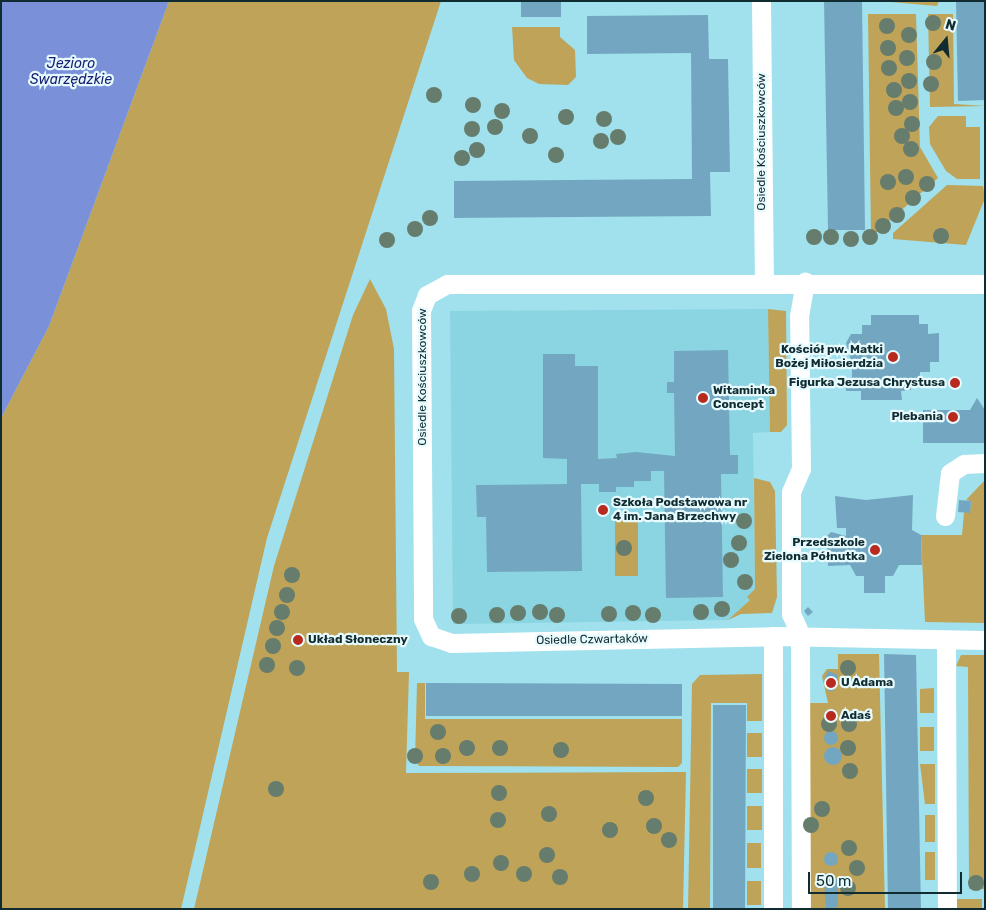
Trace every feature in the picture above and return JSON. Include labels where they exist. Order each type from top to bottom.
[{"type":"street","name":"Osiedle Kościuszkowców","points":[[761,1],[764,283]]},
{"type":"street","name":"Osiedle Kościuszkowców","points":[[423,619],[422,311],[427,294],[447,284],[805,282],[985,284]]},
{"type":"street","points":[[801,909],[799,638],[791,614],[790,492],[800,469],[799,316],[805,282]]},
{"type":"street","points":[[945,516],[950,473],[964,464],[985,463]]},
{"type":"street","name":"Osiedle Czwartaków","points":[[423,619],[431,636],[451,643],[772,636],[985,640]]},
{"type":"street","points":[[772,636],[773,909]]},
{"type":"street","points":[[946,640],[947,909]]},
{"type":"shaded area","points":[[169,1],[441,1],[267,538],[181,909],[1,909],[1,418],[49,326]]},
{"type":"shaded area","points":[[879,1],[939,1],[937,6]]},
{"type":"shaded area","points":[[868,14],[916,14],[920,147],[938,178],[871,237]]},
{"type":"shaded area","points":[[928,14],[953,14],[954,104],[985,106],[930,107]]},
{"type":"shaded area","points":[[512,27],[560,27],[560,37],[575,50],[576,77],[568,85],[539,84],[527,78],[514,60]]},
{"type":"shaded area","points":[[938,116],[966,116],[966,127],[980,127],[980,179],[957,179],[946,171],[930,144],[929,127]]},
{"type":"shaded area","points":[[947,185],[983,186],[985,198],[966,245],[893,239],[893,233]]},
{"type":"shaded area","points":[[370,279],[386,309],[394,349],[397,672],[409,672],[406,773],[686,772],[683,909],[194,909],[274,566],[353,315]]},
{"type":"shaded area","name":"Szkoła Podstawowa nr 4 im. Jana Brzechwy","points":[[768,309],[770,432],[753,433],[755,589],[750,600],[728,620],[453,624],[450,311]]},
{"type":"shaded area","points":[[768,309],[786,311],[787,425],[781,432],[770,432]]},
{"type":"shaded area","points":[[754,478],[770,482],[775,491],[777,597],[772,613],[741,614],[728,620],[750,600],[747,597],[755,589]]},
{"type":"shaded area","points":[[985,480],[985,623],[925,622],[921,535],[962,535],[964,512],[970,512],[971,501],[966,500]]},
{"type":"shaded area","points":[[615,519],[638,519],[638,576],[615,576]]},
{"type":"shaded area","points":[[838,654],[879,654],[885,909],[808,909],[808,703],[828,703],[822,676],[827,669],[838,669]]},
{"type":"shaded area","points":[[961,655],[985,655],[985,889],[969,889],[968,667],[956,666]]},
{"type":"shaded area","points":[[762,674],[762,721],[747,721],[747,703],[711,703],[710,909],[688,909],[692,684],[700,675]]},
{"type":"shaded area","points":[[417,683],[425,683],[425,719],[682,719],[682,763],[678,767],[419,766],[415,760]]},
{"type":"shaded area","points":[[934,688],[934,713],[920,713],[920,689]]},
{"type":"shaded area","points":[[920,727],[934,727],[934,751],[920,751]]},
{"type":"shaded area","points":[[747,733],[762,733],[762,757],[747,757]]},
{"type":"shaded area","points":[[920,764],[935,764],[935,804],[925,804]]},
{"type":"shaded area","points":[[747,769],[762,769],[762,793],[747,793]]},
{"type":"shaded area","points":[[747,806],[762,806],[762,830],[747,830]]},
{"type":"shaded area","points":[[925,815],[935,815],[935,842],[925,842]]},
{"type":"shaded area","points":[[747,843],[761,843],[761,868],[747,868]]},
{"type":"shaded area","points":[[925,852],[935,852],[935,880],[925,880]]},
{"type":"shaded area","points":[[747,881],[761,881],[761,905],[747,905]]},
{"type":"shaded area","points":[[957,899],[982,899],[982,909],[957,909]]},
{"type":"water","name":"Jezioro Swarzędzkie","points":[[1,1],[169,1],[49,326],[1,418]]},
{"type":"building","points":[[521,1],[561,1],[561,17],[521,17]]},
{"type":"building","points":[[824,1],[862,1],[865,230],[828,230]]},
{"type":"building","points":[[956,1],[985,1],[985,100],[958,101]]},
{"type":"building","points":[[708,15],[709,59],[728,59],[730,172],[710,172],[711,216],[454,218],[454,181],[692,179],[691,53],[587,54],[587,16]]},
{"type":"building","name":"Kościół pw. Matki Bożej Miłosierdzia","points":[[871,315],[919,315],[919,324],[928,324],[928,334],[939,333],[939,362],[930,362],[930,372],[920,372],[920,381],[911,381],[911,390],[901,391],[902,400],[861,400],[861,391],[846,391],[846,380],[852,380],[852,364],[846,343],[851,334],[862,334],[862,325],[871,325]]},
{"type":"building","points":[[728,350],[730,455],[738,455],[738,474],[721,474],[723,597],[666,598],[664,471],[651,471],[651,481],[634,481],[634,487],[616,487],[616,492],[599,492],[599,484],[581,484],[582,571],[487,572],[486,517],[477,517],[476,485],[567,484],[567,459],[543,458],[543,354],[575,354],[575,366],[598,366],[598,459],[617,458],[616,454],[636,452],[675,456],[674,393],[667,393],[667,382],[674,382],[674,351]]},
{"type":"building","name":"Plebania","points":[[977,398],[985,410],[985,443],[923,443],[923,410],[970,410]]},
{"type":"building","name":"Przedszkole Zielona Półnutka","points":[[913,495],[912,530],[921,535],[922,565],[899,565],[893,576],[885,576],[885,593],[864,593],[864,576],[856,576],[850,565],[828,566],[827,536],[831,532],[846,536],[846,528],[837,528],[835,496],[866,500]]},
{"type":"building","points":[[959,500],[971,501],[970,513],[958,512]]},
{"type":"building","points":[[808,607],[813,612],[808,616],[804,611]]},
{"type":"building","points":[[884,654],[916,655],[921,909],[888,909]]},
{"type":"building","name":"U Adama","points":[[828,671],[838,675],[834,691],[828,691],[824,681]]},
{"type":"building","points":[[426,683],[682,684],[682,716],[426,716]]},
{"type":"building","points":[[713,705],[746,705],[745,909],[713,909]]},
{"type":"building","name":"Adaś","points":[[828,709],[834,709],[838,716],[834,723],[828,723],[824,719],[824,713]]},
{"type":"building","points":[[828,731],[834,731],[838,738],[834,745],[828,745],[824,741],[824,735]]},
{"type":"building","points":[[833,747],[839,750],[842,756],[839,762],[833,765],[827,762],[824,756],[827,750]]},
{"type":"building","points":[[828,852],[834,852],[838,859],[834,866],[828,866],[824,862],[824,856]]},
{"type":"building","points":[[834,876],[838,880],[838,907],[826,909],[824,881]]},
{"type":"place","name":"Kościół pw. Matki Bożej Miłosierdzia","points":[[893,357]]},
{"type":"place","name":"Figurka Jezusa Chrystusa","points":[[955,383]]},
{"type":"place","name":"Witaminka Concept","points":[[703,398]]},
{"type":"place","name":"Plebania","points":[[953,417]]},
{"type":"place","name":"Szkoła Podstawowa nr 4 im. Jana Brzechwy","points":[[603,510]]},
{"type":"place","name":"Przedszkole Zielona Półnutka","points":[[875,550]]},
{"type":"place","name":"Układ Słoneczny","points":[[298,640]]},
{"type":"place","name":"U Adama","points":[[831,683]]},
{"type":"place","name":"Adaś","points":[[831,716]]}]
